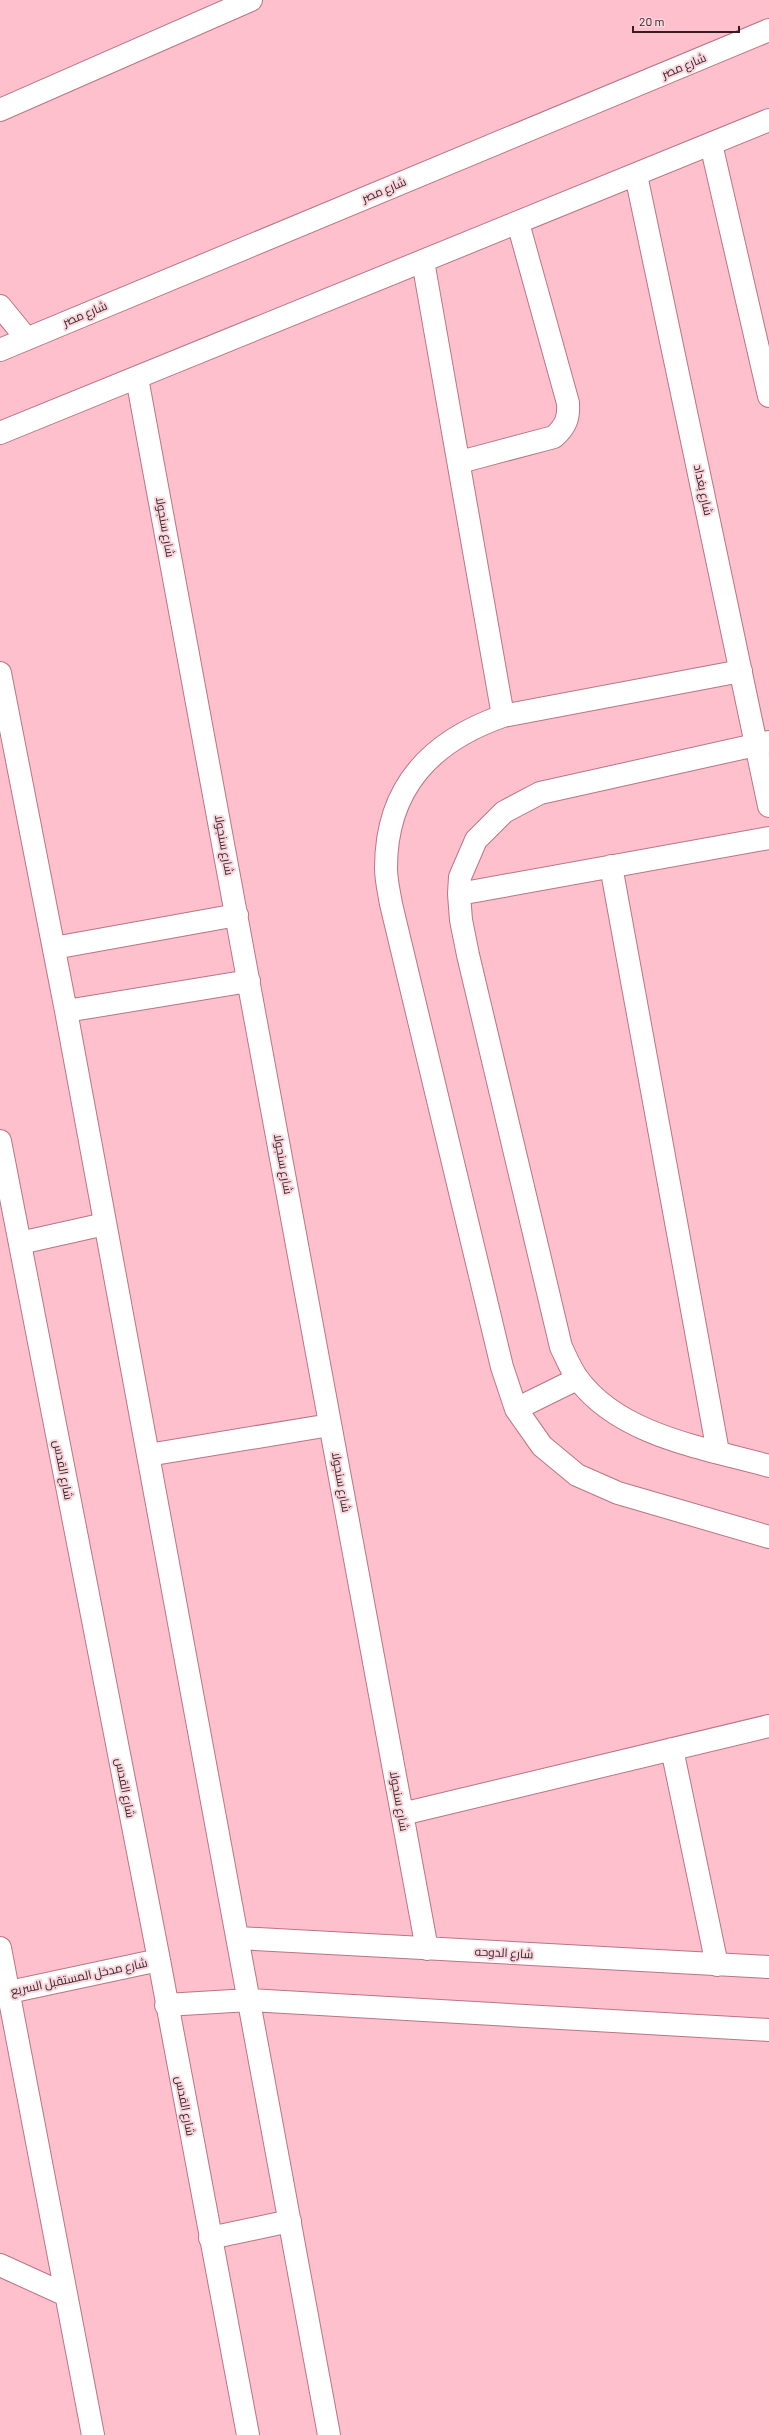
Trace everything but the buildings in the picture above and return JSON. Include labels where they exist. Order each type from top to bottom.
[{"type":"street","points":[[0,110],[242,2]]},
{"type":"street","name":"شارع مصر","points":[[0,350],[769,30]]},
{"type":"street","points":[[0,433],[769,120]]},
{"type":"street","points":[[712,144],[769,396]]},
{"type":"street","name":"شارع بغداد","points":[[636,175],[741,671],[762,743],[769,806]]},
{"type":"street","points":[[460,462],[554,437],[564,428],[569,416],[568,403],[518,223]]},
{"type":"street","points":[[423,261],[460,462],[503,716]]},
{"type":"street","points":[[0,306],[27,339]]},
{"type":"street","name":"شارع سنجولا","points":[[137,378],[427,1950]]},
{"type":"street","points":[[741,671],[503,716],[475,726],[444,744],[419,769],[400,799],[388,833],[386,869],[391,904],[502,1367],[516,1409],[542,1446],[577,1474],[618,1493],[769,1537]]},
{"type":"street","points":[[0,673],[66,1011],[329,2435]]},
{"type":"street","points":[[762,743],[540,793],[504,812],[476,840],[460,877],[459,894],[461,920],[468,954],[561,1346],[577,1379],[603,1405],[635,1423],[662,1435],[769,1466]]},
{"type":"street","points":[[459,894],[769,838]]},
{"type":"street","points":[[611,866],[718,1452]]},
{"type":"street","points":[[54,948],[237,916]]},
{"type":"street","points":[[66,1011],[249,981]]},
{"type":"street","name":"شارع القدس","points":[[0,1141],[159,1960],[166,2005],[248,2435]]},
{"type":"street","points":[[20,1243],[105,1224]]},
{"type":"street","points":[[516,1409],[577,1379]]},
{"type":"street","points":[[148,1455],[330,1425]]},
{"type":"street","points":[[402,1814],[769,1726]]},
{"type":"street","points":[[672,1749],[717,1965]]},
{"type":"street","name":"شارع الدوحه","points":[[238,1938],[427,1950],[769,1967]]},
{"type":"street","points":[[0,1948],[4,1993],[93,2435]]},
{"type":"street","name":"شارع مدخل المستقبل السريع","points":[[4,1993],[159,1960]]},
{"type":"street","points":[[166,2005],[249,2000],[769,2030]]},
{"type":"street","points":[[210,2238],[290,2221]]},
{"type":"street","points":[[0,2265],[66,2295]]}]
